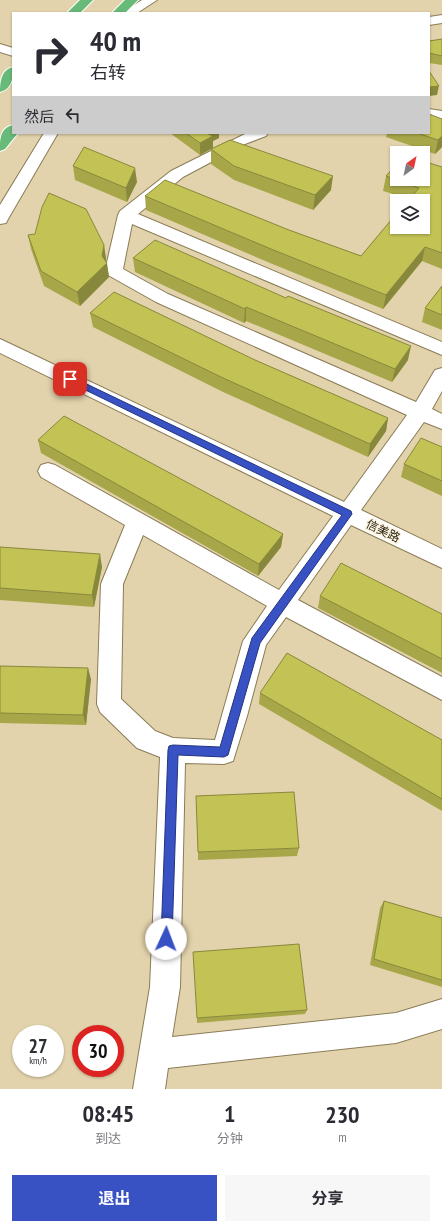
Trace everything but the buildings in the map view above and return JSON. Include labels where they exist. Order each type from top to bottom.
[{"type":"highway","points":[[119,12],[132,0]]},
{"type":"highway","points":[[0,88],[12,71]]},
{"type":"highway","points":[[0,146],[12,130]]},
{"type":"street","points":[[130,12],[151,0]]},
{"type":"street","points":[[430,21],[442,19]]},
{"type":"street","points":[[0,48],[12,52]]},
{"type":"street","points":[[430,113],[442,116]]},
{"type":"street","points":[[0,219],[50,134]]},
{"type":"street","points":[[258,134],[240,141],[177,174],[126,215],[114,271],[162,298],[442,422]]},
{"type":"street","points":[[126,215],[442,349]]},
{"type":"street","name":"信美路","points":[[0,345],[442,559]]},
{"type":"street","points":[[137,522],[112,584],[109,704],[146,740],[173,750],[224,752],[255,641],[348,514],[420,412],[442,375]]},
{"type":"street","points":[[48,472],[282,604],[442,689]]},
{"type":"street","points":[[149,1089],[165,987],[173,750]]},
{"type":"street","points":[[154,1054],[396,1028],[442,1014]]},
{"type":"route","points":[[70,379],[348,514],[255,641],[236,716],[224,752],[173,750],[166,939]]}]
